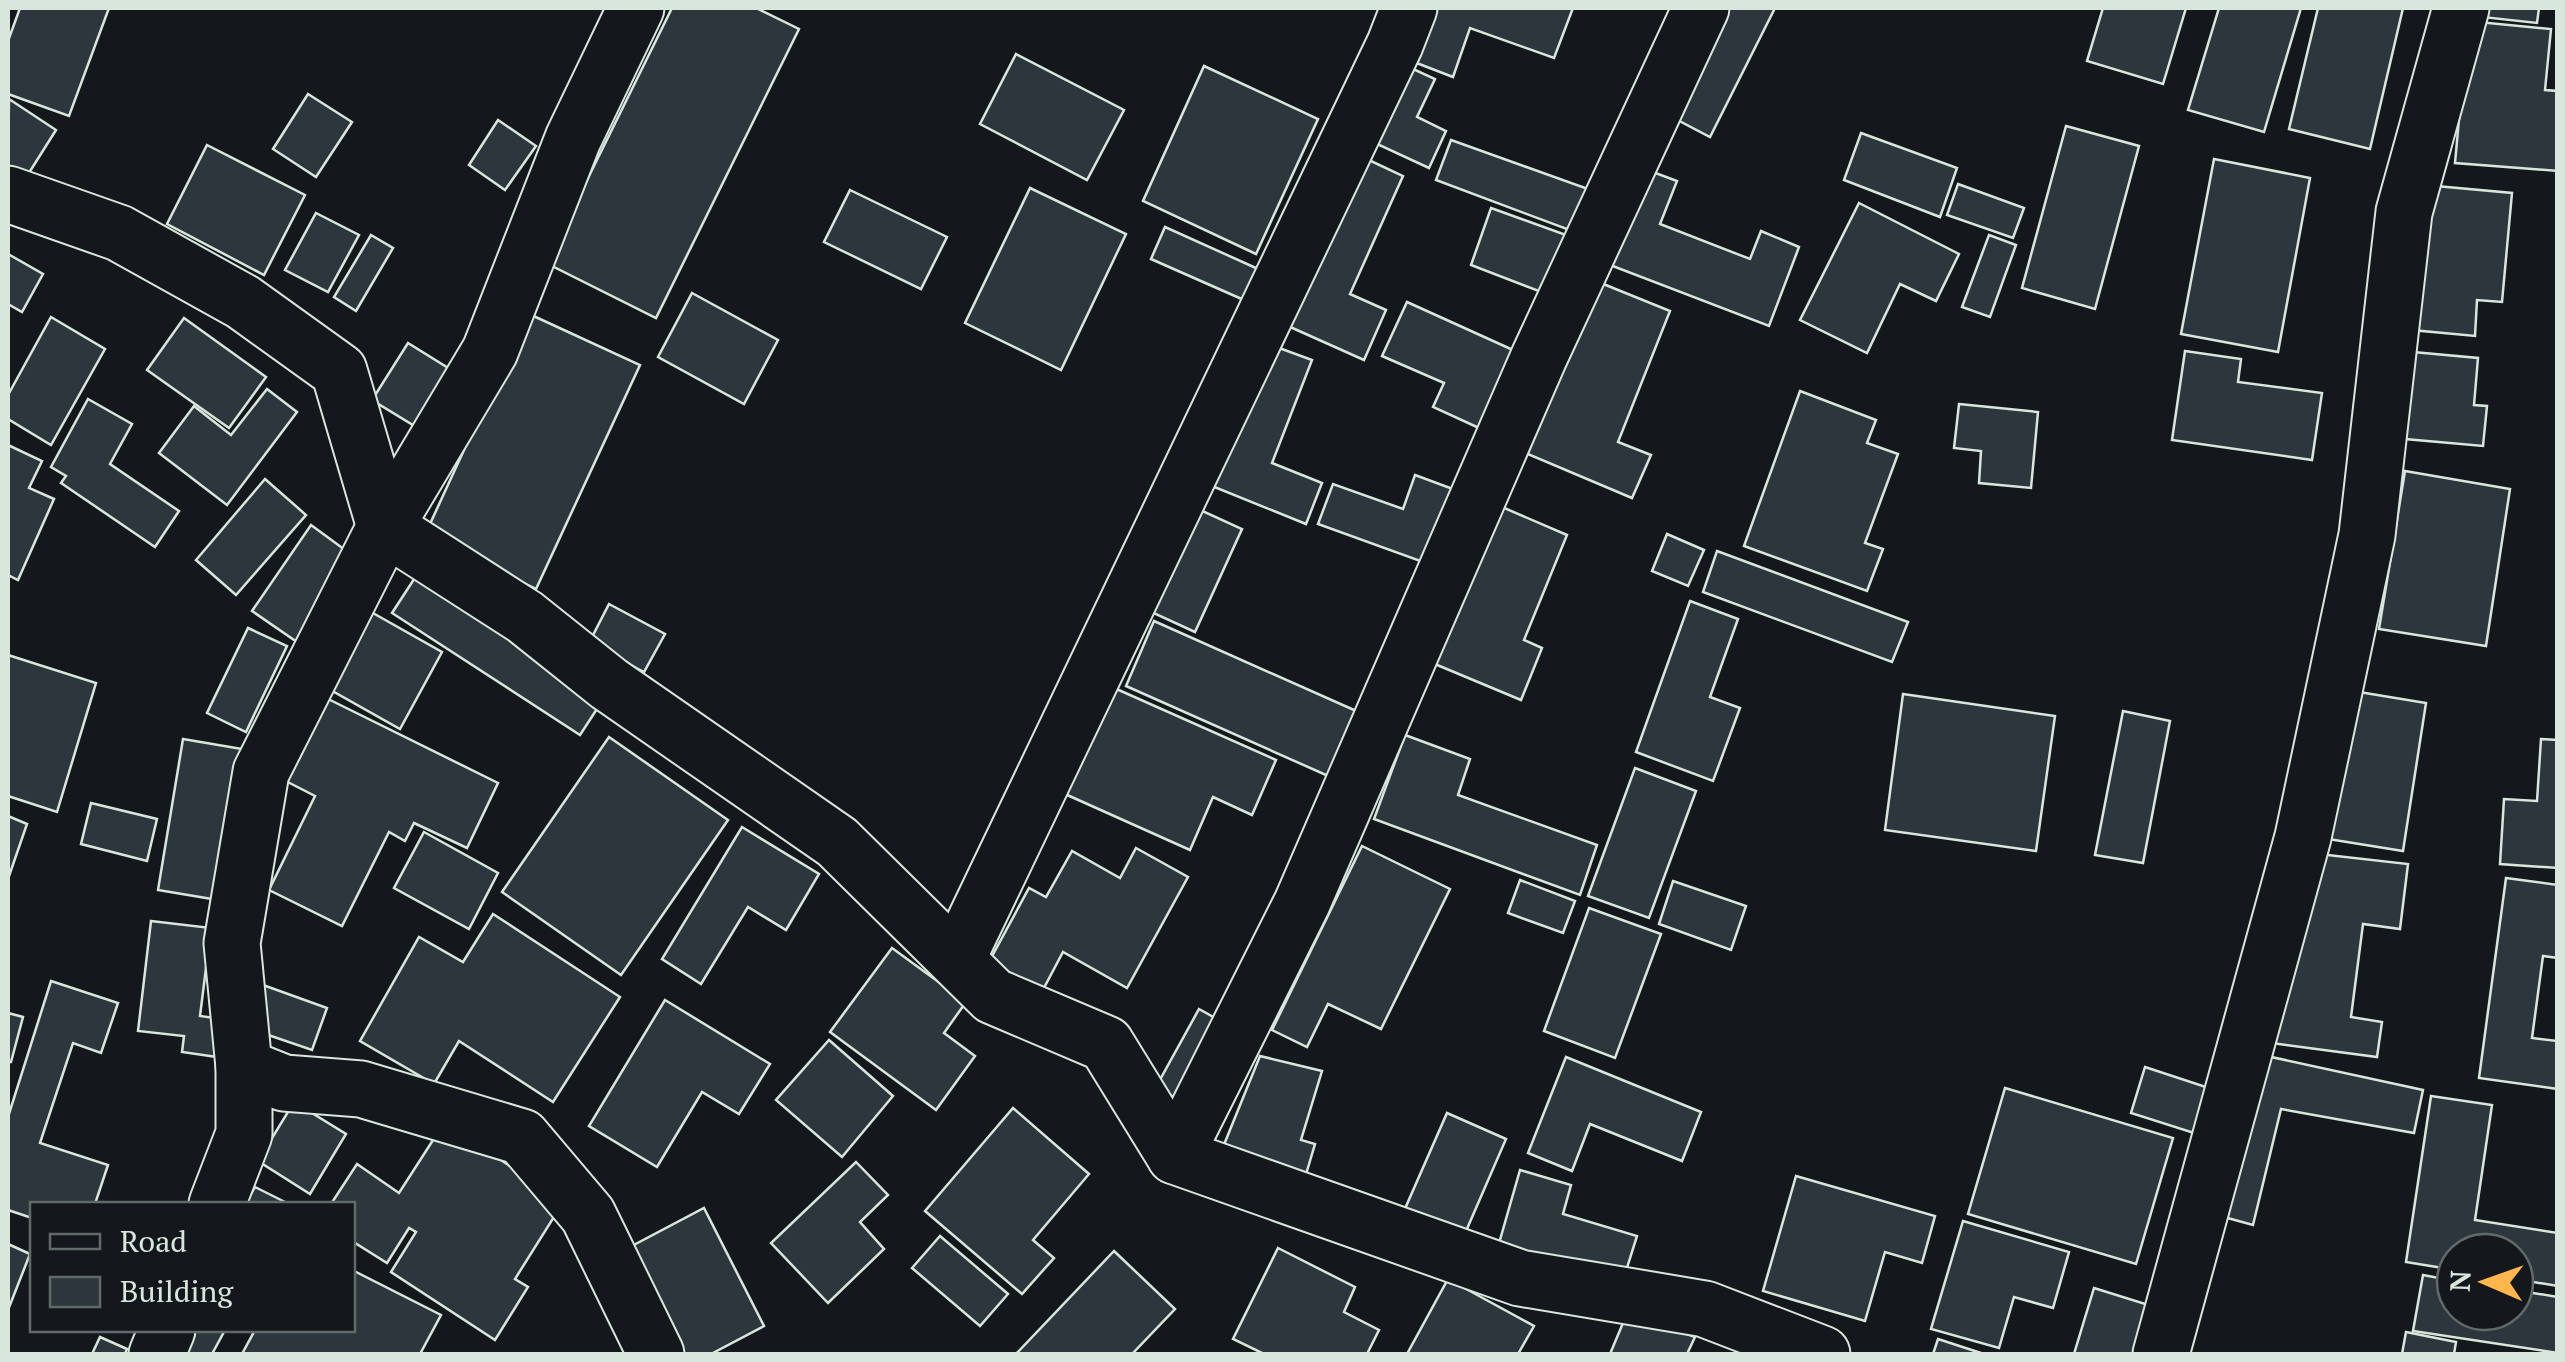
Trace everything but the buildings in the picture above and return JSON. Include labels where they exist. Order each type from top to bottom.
[{"type":"street","points":[[218,1202],[244,1134],[244,1066],[232,944],[261,772],[385,526],[490,350],[573,139],[636,8]]},
{"type":"street","points":[[957,959],[1410,8]]},
{"type":"street","points":[[1176,1156],[1302,903],[1538,357],[1702,8]]},
{"type":"street","points":[[2162,1354],[2303,837],[2366,535],[2404,212],[2461,8]]},
{"type":"street","points":[[8,194],[119,233],[243,302],[338,371],[385,526],[525,617],[608,684],[837,842],[993,996],[1106,1044],[1176,1156],[1520,1278],[1706,1309],[1822,1354]]},
{"type":"street","points":[[244,1066],[284,1083],[360,1089],[522,1137],[588,1215],[656,1354]]}]
